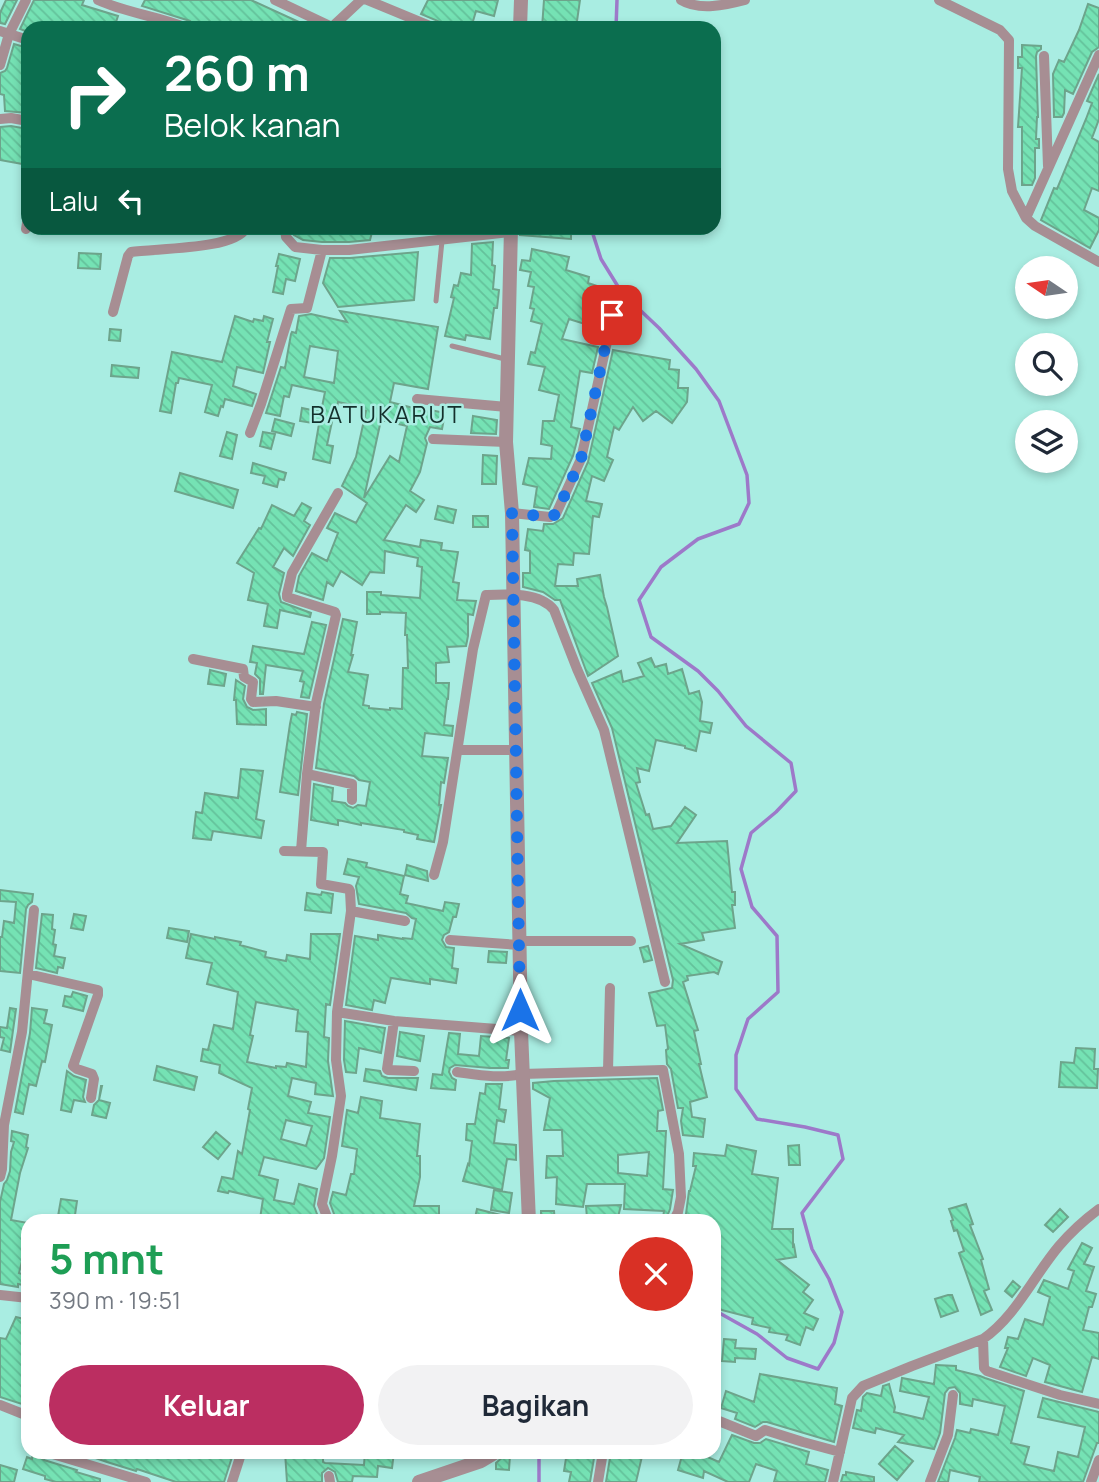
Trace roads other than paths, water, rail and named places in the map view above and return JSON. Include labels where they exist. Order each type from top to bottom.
[{"type":"street","points":[[0,65],[4,33],[26,0]]},
{"type":"street","points":[[98,0],[171,21]]},
{"type":"street","points":[[275,0],[319,21]]},
{"type":"street","points":[[338,21],[360,0]]},
{"type":"street","points":[[367,0],[384,4],[420,21]]},
{"type":"street","points":[[520,21],[521,0]]},
{"type":"street","points":[[681,0],[698,6],[745,0]]},
{"type":"street","points":[[939,0],[1000,30],[1009,40],[1008,169],[1012,191],[1026,218],[1045,232],[1099,262]]},
{"type":"street","points":[[4,33],[21,38]]},
{"type":"street","points":[[1026,218],[1099,55]]},
{"type":"street","points":[[1044,56],[1048,169]]},
{"type":"street","points":[[0,119],[21,120]]},
{"type":"street","points":[[113,312],[131,252],[194,247],[240,235]]},
{"type":"street","points":[[286,235],[295,247],[321,250],[349,250],[479,235]]},
{"type":"street","points":[[510,235],[506,442],[512,513],[522,1074],[529,1214]]},
{"type":"street","points":[[250,433],[291,309],[307,309],[321,250]]},
{"type":"street","points":[[512,513],[550,517],[556,514],[581,459],[612,315]]},
{"type":"street","points":[[417,399],[507,407]]},
{"type":"street","points":[[433,439],[506,442]]},
{"type":"street","points":[[301,851],[316,706],[336,614],[288,597],[287,594],[292,573],[338,493]]},
{"type":"street","points":[[434,874],[443,842],[473,649],[486,595],[512,594],[544,601],[554,610],[604,730],[666,982]]},
{"type":"street","points":[[192,659],[243,669],[244,677],[253,682],[253,702],[276,701],[316,706]]},
{"type":"street","points":[[457,750],[516,750]]},
{"type":"street","points":[[307,774],[352,784],[352,800]]},
{"type":"street","points":[[284,851],[323,852],[320,883],[350,890],[351,911],[337,1012],[336,1060],[341,1096],[322,1204],[326,1214]]},
{"type":"street","points":[[0,1177],[4,1125],[22,1032],[34,910]]},
{"type":"street","points":[[351,911],[405,921]]},
{"type":"street","points":[[450,940],[520,943],[631,941]]},
{"type":"street","points":[[28,974],[98,990],[74,1066],[92,1074],[94,1079],[91,1098]]},
{"type":"street","points":[[608,1071],[610,988]]},
{"type":"street","points":[[337,1012],[394,1021],[521,1031]]},
{"type":"street","points":[[394,1021],[387,1069],[414,1071]]},
{"type":"street","points":[[457,1072],[512,1076],[661,1069],[664,1071],[679,1164],[681,1197],[677,1214]]},
{"type":"street","points":[[833,1482],[852,1398],[863,1386],[983,1339],[1007,1318],[1078,1224],[1099,1209]]},
{"type":"street","points":[[0,1294],[21,1297]]},
{"type":"street","points":[[983,1339],[984,1368],[987,1371],[1060,1395],[1099,1404]]},
{"type":"street","points":[[930,1482],[948,1435],[953,1395]]},
{"type":"street","points":[[0,1405],[21,1413]]},
{"type":"street","points":[[721,1422],[757,1436],[765,1430],[840,1452]]},
{"type":"street","points":[[70,1459],[146,1482]]},
{"type":"street","points":[[232,1482],[238,1459]]},
{"type":"street","points":[[419,1482],[484,1459]]},
{"type":"street","points":[[598,1482],[602,1459]]},
{"type":"street","points":[[1091,1482],[1099,1460]]},
{"type":"lane","points":[[436,301],[442,241]]},
{"type":"lane","points":[[452,346],[508,360]]},
{"type":"waterway","points":[[616,21],[617,0]]},
{"type":"waterway","points":[[593,235],[601,259],[622,293],[696,369],[719,401],[747,475],[749,503],[739,524],[698,539],[661,567],[639,600],[651,637],[698,671],[746,726],[791,763],[796,791],[751,833],[741,869],[752,907],[777,936],[778,992],[748,1019],[736,1055],[736,1089],[757,1119],[838,1135],[843,1159],[802,1213],[812,1249],[829,1279],[842,1312],[834,1343],[818,1369],[787,1358],[757,1334],[721,1314]]},
{"type":"waterway","points":[[539,1459],[539,1482]]},
{"type":"district","name":"BATUKARUT","points":[[387,415]]}]
